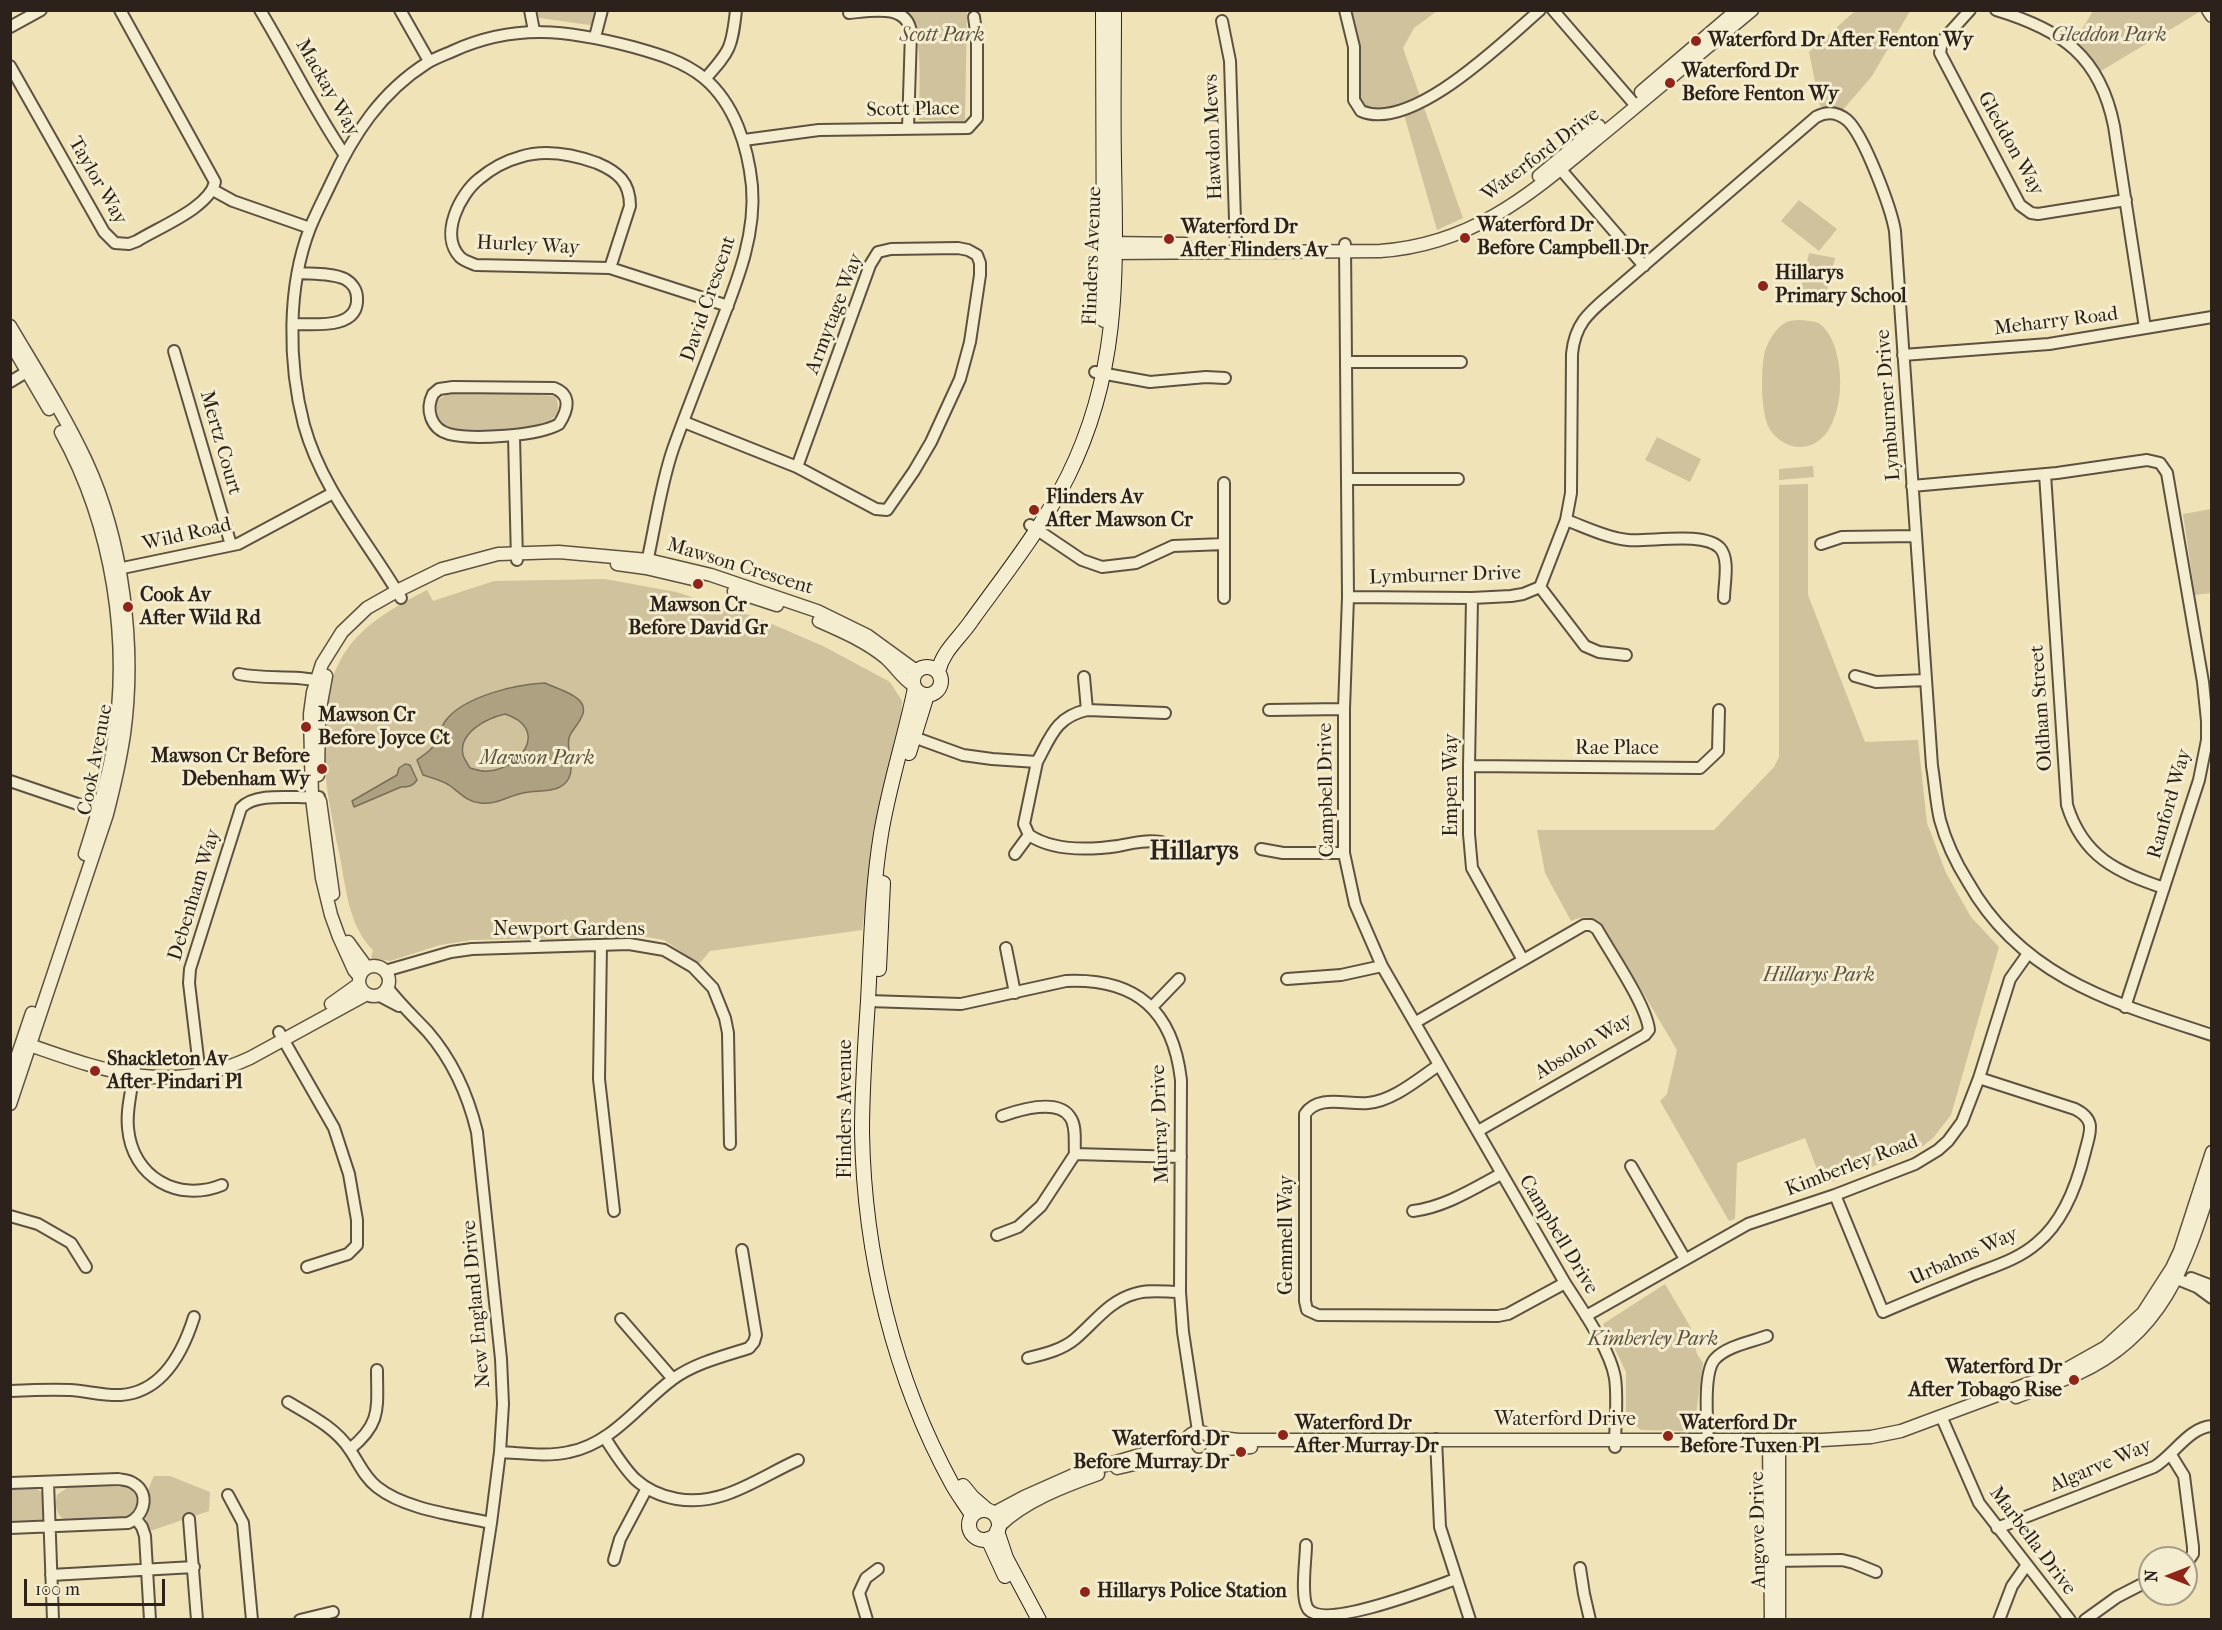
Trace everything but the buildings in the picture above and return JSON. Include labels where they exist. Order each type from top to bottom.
[{"type":"main road","points":[[1098,10],[1098,31],[1104,69]]},
{"type":"main road","name":"Flinders Avenue","points":[[1103,10],[1110,248]]},
{"type":"main road","name":"Flinders Avenue","points":[[928,670],[1033,528],[1076,437],[1099,373],[1110,248],[1114,10]]},
{"type":"main road","points":[[928,670],[940,685],[935,692],[927,695],[921,694],[914,687],[913,676],[928,670]]},
{"type":"main road","name":"Flinders Avenue","points":[[909,735],[914,687]]},
{"type":"main road","name":"Flinders Avenue","points":[[927,695],[909,735],[881,832],[875,873],[872,1167],[882,1247],[892,1302],[914,1376],[936,1433],[966,1491],[993,1524],[1006,1558],[1039,1620]]},
{"type":"main road","name":"Flinders Avenue","points":[[872,1002],[862,1133],[868,1218],[889,1326],[913,1398],[944,1469],[972,1515],[969,1523],[970,1532],[979,1539],[993,1524]]},
{"type":"main road","points":[[972,1515],[977,1511],[993,1524]]},
{"type":"main road","name":"Flinders Avenue","points":[[993,1524],[1005,1578],[1030,1620]]},
{"type":"street","points":[[10,27],[41,10]]},
{"type":"street","points":[[120,10],[212,174],[215,182],[213,190],[233,201],[310,228]]},
{"type":"street","name":"Mackay Way","points":[[260,10],[282,46],[318,116],[344,154]]},
{"type":"street","points":[[400,10],[429,61]]},
{"type":"street","points":[[530,10],[534,31]]},
{"type":"street","points":[[595,37],[602,10]]},
{"type":"street","points":[[705,79],[727,55],[736,10]]},
{"type":"street","points":[[1345,10],[1354,47],[1354,100],[1361,111],[1376,114],[1417,104],[1454,84],[1540,10]]},
{"type":"street","points":[[1553,10],[1633,103]]},
{"type":"street","name":"Gleddon Way","points":[[1970,10],[1942,41],[1940,53],[2020,205],[2031,213],[2038,214],[2126,200]]},
{"type":"street","points":[[1996,10],[2026,19],[2067,43],[2094,70],[2102,86],[2112,114],[2145,328]]},
{"type":"street","points":[[2208,10],[2211,16]]},
{"type":"street","points":[[849,13],[894,12],[899,13],[909,23],[911,33],[908,128]]},
{"type":"street","name":"Waterford Drive","points":[[1110,248],[1401,250],[1440,242],[1503,211],[1736,14]]},
{"type":"street","name":"Scott Place","points":[[744,140],[805,130],[962,129],[975,122],[977,113],[977,38],[974,17]]},
{"type":"street","name":"Hawdon Mews","points":[[1222,21],[1230,61],[1236,248]]},
{"type":"street","name":"David Crescent","points":[[399,594],[333,493],[315,459],[305,425],[292,354],[294,300],[299,273],[310,228],[344,154],[383,98],[429,61],[490,37],[534,31],[595,37],[663,55],[705,79],[722,99],[744,140],[752,187],[750,235],[728,306],[672,451],[647,564]]},
{"type":"street","name":"Taylor Way","points":[[10,66],[104,232],[115,243],[129,244],[137,241],[203,202],[213,190]]},
{"type":"street","name":"Lymburner Drive","points":[[1348,597],[1472,598],[1523,594],[1540,587],[1566,520],[1573,478],[1572,354],[1581,322],[1816,117],[1823,114],[1834,114],[1848,121],[1860,141],[1889,207],[1897,250],[1932,766],[1940,819],[1947,842],[1958,866],[1983,907],[2027,955],[2067,980],[2125,1007],[2211,1035]]},
{"type":"street","name":"Hurley Way","points":[[610,268],[630,206],[630,196],[623,179],[616,172],[590,161],[552,153],[520,156],[478,180],[462,200],[456,212],[452,230],[455,248],[460,257],[476,265],[610,268],[728,306]]},
{"type":"street","points":[[1557,167],[1644,266]]},
{"type":"street","name":"Armytage Way","points":[[684,422],[798,467],[876,509],[887,510],[931,442],[960,379],[970,342],[980,276],[980,263],[977,255],[958,248],[891,249],[878,252],[870,265],[798,467]]},
{"type":"street","name":"Campbell Drive","points":[[1345,248],[1348,597],[1344,709],[1344,853],[1355,904],[1382,966],[1565,1284],[1586,1316],[1609,1360],[1614,1376],[1615,1444]]},
{"type":"street","points":[[293,324],[343,321],[356,307],[355,290],[344,279],[299,273]]},
{"type":"street","name":"Meharry Road","points":[[1904,355],[2049,344],[2211,317]]},
{"type":"street","name":"Cook Avenue","points":[[10,326],[30,370]]},
{"type":"street","name":"Cook Avenue","points":[[10,342],[86,461],[107,520],[114,570],[127,633],[128,703],[117,775],[102,812],[28,1040],[10,1104]]},
{"type":"street","name":"Mertz Court","points":[[174,351],[231,546]]},
{"type":"street","points":[[1347,362],[1461,362]]},
{"type":"street","points":[[10,382],[30,370]]},
{"type":"street","points":[[1099,373],[1150,382],[1206,377],[1225,378]]},
{"type":"street","points":[[453,387],[554,388],[563,392],[568,404],[559,424],[543,431],[514,436],[448,434],[433,424],[428,409],[433,393],[439,389],[453,387]]},
{"type":"street","points":[[514,436],[517,556]]},
{"type":"street","name":"Ranford Way","points":[[1912,486],[2045,474],[2147,460],[2160,464],[2167,473],[2199,655],[2207,721],[2204,760],[2125,1007]]},
{"type":"street","name":"Oldham Street","points":[[2045,474],[2067,805],[2080,835],[2104,862],[2129,876],[2164,888]]},
{"type":"street","points":[[1347,479],[1458,479]]},
{"type":"street","points":[[1224,483],[1224,598]]},
{"type":"street","name":"Wild Road","points":[[114,570],[238,544],[333,493]]},
{"type":"street","points":[[1566,520],[1622,539],[1691,539],[1711,542],[1719,546],[1724,554],[1724,598]]},
{"type":"street","points":[[1033,528],[1082,560],[1102,567],[1137,563],[1173,546],[1224,544]]},
{"type":"street","points":[[1821,544],[1842,537],[1916,536]]},
{"type":"street","name":"Mawson Crescent","points":[[374,982],[349,943],[336,908],[316,797],[320,681],[338,650],[354,630],[399,594],[456,572],[517,556],[647,564],[711,575],[817,611],[868,636],[912,668],[928,670]]},
{"type":"street","name":"Mawson Crescent","points":[[647,564],[714,584],[812,618],[869,646],[887,659],[903,679],[914,687]]},
{"type":"street","points":[[1540,587],[1585,646],[1599,652],[1626,655]]},
{"type":"street","name":"Empen Way","points":[[1472,598],[1469,766],[1469,834],[1472,868],[1523,960]]},
{"type":"street","points":[[239,674],[320,681]]},
{"type":"street","points":[[1856,676],[1876,682],[1926,680]]},
{"type":"street","points":[[1084,677],[1087,710]]},
{"type":"street","points":[[1269,710],[1344,709]]},
{"type":"street","points":[[1161,842],[1139,841],[1118,846],[1086,849],[1048,844],[1029,835],[1024,824],[1037,762],[1059,723],[1075,712],[1087,710],[1165,713]]},
{"type":"street","name":"Rae Place","points":[[1469,766],[1700,768],[1718,751],[1719,710]]},
{"type":"street","points":[[909,735],[963,755],[1037,762]]},
{"type":"street","points":[[10,781],[102,812]]},
{"type":"street","name":"Debenham Way","points":[[199,1071],[189,983],[190,969],[241,808],[253,799],[316,797]]},
{"type":"street","points":[[1015,854],[1029,835]]},
{"type":"street","points":[[1261,849],[1283,853],[1344,853]]},
{"type":"street","name":"Absolon Way","points":[[1416,1022],[1584,925],[1591,925],[1596,929],[1639,1002],[1648,1020],[1649,1030],[1644,1035],[1478,1131]]},
{"type":"street","name":"Newport Gardens","points":[[374,982],[400,968],[451,952],[472,949],[629,944],[664,950],[693,968],[713,988],[720,1002],[728,1033],[730,1144]]},
{"type":"street","points":[[601,945],[599,1079],[614,1211]]},
{"type":"street","points":[[1006,948],[1015,993]]},
{"type":"street","name":"Kimberley Road","points":[[1586,1316],[1748,1224],[1835,1195],[1915,1164],[1938,1150],[1957,1130],[1979,1078],[2010,979],[2027,955]]},
{"type":"street","points":[[1287,979],[1341,975],[1382,966]]},
{"type":"street","points":[[1152,1007],[1179,979]]},
{"type":"street","name":"Murray Drive","points":[[872,1002],[961,1004],[1066,981],[1096,981],[1125,990],[1152,1007],[1169,1032],[1179,1061],[1181,1080],[1180,1292],[1183,1332],[1198,1431]]},
{"type":"street","points":[[28,1040],[116,1073],[177,1078],[199,1071],[234,1065],[374,982]]},
{"type":"street","name":"New England Drive","points":[[374,982],[402,1007],[442,1050],[459,1078],[470,1104],[477,1132],[501,1359],[503,1404],[492,1523],[476,1620]]},
{"type":"street","points":[[281,1036],[334,1128],[349,1174],[357,1220],[357,1245],[348,1254],[307,1267]]},
{"type":"street","name":"Cook Avenue","points":[[10,1078],[28,1040]]},
{"type":"street","name":"Gemmell Way","points":[[1439,1065],[1381,1100],[1360,1104],[1317,1103],[1305,1114],[1305,1301],[1307,1310],[1318,1315],[1498,1316],[1508,1314],[1565,1284]]},
{"type":"street","points":[[135,1073],[127,1114],[128,1130],[137,1158],[147,1171],[176,1190],[208,1191],[222,1185]]},
{"type":"street","name":"Urbahns Way","points":[[1835,1195],[1883,1312],[2015,1258],[2038,1243],[2061,1216],[2069,1198],[2084,1157],[2091,1131],[2090,1122],[2086,1116],[2075,1109],[1979,1078]]},
{"type":"street","points":[[997,1235],[1018,1227],[1041,1206],[1075,1154],[1073,1124],[1070,1117],[1059,1109],[1032,1107],[1002,1116]]},
{"type":"street","name":"Waterford Drive","points":[[2174,1274],[2211,1152]]},
{"type":"street","points":[[1075,1154],[1181,1157]]},
{"type":"street","points":[[1631,1166],[1684,1259]]},
{"type":"street","points":[[1413,1211],[1447,1202],[1502,1174]]},
{"type":"street","name":"Waterford Drive","points":[[1212,1443],[1266,1447],[1436,1443],[1774,1444],[1846,1447],[1898,1440],[1943,1419],[2060,1381],[2092,1366],[2135,1336],[2157,1310],[2211,1182]]},
{"type":"street","points":[[10,1216],[38,1224],[70,1243],[86,1267]]},
{"type":"street","points":[[500,1452],[559,1454],[584,1448],[605,1438],[674,1379],[701,1365],[749,1348],[756,1335],[742,1250]]},
{"type":"street","points":[[2174,1274],[2211,1286]]},
{"type":"street","points":[[2174,1274],[2211,1298]]},
{"type":"street","points":[[1028,1358],[1065,1346],[1108,1308],[1125,1297],[1136,1293],[1180,1292]]},
{"type":"street","points":[[10,1391],[61,1389],[120,1395],[136,1391],[154,1383],[169,1370],[182,1349],[194,1317]]},
{"type":"street","points":[[621,1319],[674,1379]]},
{"type":"street","points":[[1708,1444],[1708,1379],[1712,1363],[1726,1351],[1767,1336]]},
{"type":"street","points":[[350,1449],[366,1435],[373,1424],[377,1397],[376,1370]]},
{"type":"street","points":[[288,1402],[328,1426],[350,1449],[364,1473],[383,1491],[416,1505],[492,1523]]},
{"type":"street","name":"Marbella Drive","points":[[1943,1419],[1971,1489],[1996,1528],[2070,1620]]},
{"type":"street","name":"Algarve Way","points":[[1996,1528],[2144,1472],[2171,1455],[2195,1431],[2204,1426],[2211,1426]]},
{"type":"street","points":[[1198,1431],[1203,1432],[1212,1443],[1209,1457],[1202,1460],[1194,1460],[1186,1447],[1190,1434],[1198,1431]]},
{"type":"street","points":[[605,1438],[628,1471],[647,1488],[668,1497],[705,1500],[728,1495],[798,1460]]},
{"type":"street","points":[[1436,1443],[1438,1519],[1470,1620]]},
{"type":"street","name":"Angove Drive","points":[[1774,1444],[1775,1561],[1779,1620]]},
{"type":"street","points":[[993,1524],[1032,1493],[1078,1473],[1186,1447]]},
{"type":"street","points":[[2171,1455],[2181,1469],[2185,1482],[2193,1546]]},
{"type":"street","points":[[10,1483],[118,1479],[133,1483],[140,1488],[144,1497],[142,1511],[136,1520],[124,1524],[10,1528]]},
{"type":"street","points":[[48,1482],[53,1620]]},
{"type":"street","points":[[614,1560],[620,1539],[647,1488]]},
{"type":"street","points":[[228,1495],[243,1523],[252,1620]]},
{"type":"street","points":[[136,1520],[144,1530],[150,1620]]},
{"type":"street","points":[[189,1520],[197,1620]]},
{"type":"street","points":[[1306,1545],[1305,1603],[1311,1613],[1320,1617],[1357,1616],[1456,1579]]},
{"type":"street","points":[[1775,1561],[1842,1560],[1876,1572]]},
{"type":"street","name":"Angove Drive","points":[[1771,1620],[1775,1561]]},
{"type":"street","points":[[1999,1620],[2012,1586],[2026,1566]]},
{"type":"street","points":[[51,1575],[194,1567]]},
{"type":"street","points":[[1580,1568],[1590,1620]]},
{"type":"street","points":[[867,1620],[859,1593],[866,1578],[879,1569]]},
{"type":"street","points":[[2085,1620],[2117,1597],[2138,1586]]},
{"type":"street","points":[[300,1620],[333,1612]]},
{"type":"green space","points":[[537,11],[609,11],[604,27],[539,18]]},
{"type":"green space","name":"Scott Park","points":[[908,11],[967,11],[965,121],[919,120],[919,48],[913,21]]},
{"type":"green space","points":[[1350,11],[1437,11],[1414,28],[1403,48],[1463,218],[1437,230],[1401,104],[1381,111],[1363,104],[1354,89],[1358,36]]},
{"type":"green space","points":[[1855,11],[1910,11],[1872,76],[1842,111],[1820,106],[1809,52]]},
{"type":"green space","name":"Gleddon Park","points":[[2093,11],[2201,11],[2101,71],[2074,42]]},
{"type":"green space","points":[[1799,200],[1837,229],[1819,251],[1781,221]]},
{"type":"green space","points":[[1809,253],[1835,258],[1824,302],[1799,298]]},
{"type":"green space","points":[[1802,320],[1820,324],[1830,336],[1840,372],[1840,393],[1836,413],[1828,430],[1817,442],[1796,447],[1782,441],[1773,434],[1768,426],[1764,410],[1762,376],[1766,348],[1774,334],[1787,322]]},
{"type":"green space","points":[[449,393],[556,396],[558,410],[557,414],[549,420],[536,425],[500,430],[463,430],[449,427],[437,419],[436,401]]},
{"type":"green space","points":[[1657,437],[1701,459],[1690,482],[1645,460]]},
{"type":"green space","points":[[1813,466],[1814,477],[1779,480],[1779,469]]},
{"type":"green space","name":"Hillarys Park","points":[[1808,484],[1808,595],[1865,742],[1918,740],[1927,823],[1946,873],[1971,917],[1999,947],[1951,1115],[1933,1138],[1919,1149],[1823,1185],[1805,1138],[1737,1163],[1735,1219],[1729,1221],[1660,1101],[1667,1094],[1677,1050],[1604,927],[1589,918],[1571,921],[1545,873],[1537,830],[1714,830],[1774,767],[1779,757],[1779,485]]},
{"type":"green space","points":[[2211,509],[2211,593],[2195,595],[2183,514]]},
{"type":"green space","name":"Mawson Park","points":[[605,579],[676,592],[758,618],[823,646],[890,682],[902,701],[901,723],[876,831],[862,930],[710,951],[699,964],[664,940],[647,937],[472,940],[440,945],[390,961],[371,958],[373,950],[359,930],[350,907],[331,809],[324,758],[325,708],[331,684],[347,649],[366,628],[378,619],[427,590],[433,601],[494,581]]},
{"type":"green space","name":"Kimberley Park","points":[[1665,1284],[1691,1328],[1697,1354],[1703,1363],[1696,1415],[1686,1431],[1641,1430],[1626,1418],[1626,1372],[1603,1324]]},
{"type":"green space","points":[[154,1476],[170,1476],[210,1492],[209,1511],[150,1531],[145,1510]]},
{"type":"green space","points":[[126,1486],[138,1495],[137,1509],[133,1518],[70,1522],[57,1512],[57,1495],[68,1487]]},
{"type":"green space","points":[[11,1489],[37,1489],[44,1494],[46,1517],[43,1522],[11,1525]]},
{"type":"shaded area","points":[[545,683],[573,695],[582,705],[581,718],[569,738],[571,773],[565,783],[554,789],[523,793],[497,802],[480,803],[467,799],[446,783],[423,775],[417,760],[433,747],[444,723],[455,712],[478,698],[506,689]],"holes":[[[505,714],[518,720],[526,728],[528,737],[526,747],[520,755],[512,763],[501,768],[486,771],[470,768],[464,757],[463,747],[470,733],[483,723]]]},
{"type":"shaded area","points":[[405,764],[410,765],[417,780],[414,784],[401,787],[354,807],[352,801],[397,775],[399,768]]},
{"type":"place","name":"Waterford Dr After Fenton Wy","points":[[1696,41]]},
{"type":"place","name":"Waterford Dr Before Fenton Wy","points":[[1670,83]]},
{"type":"place","name":"Waterford Dr Before Campbell Dr","points":[[1465,238]]},
{"type":"place","name":"Waterford Dr After Flinders Av","points":[[1169,239]]},
{"type":"place","name":"Hillarys Primary School","points":[[1763,286]]},
{"type":"place","name":"Flinders Av After Mawson Cr","points":[[1034,510]]},
{"type":"place","name":"Mawson Cr Before David Gr","points":[[698,584]]},
{"type":"place","name":"Cook Av After Wild Rd","points":[[128,607]]},
{"type":"place","name":"Mawson Cr Before Joyce Ct","points":[[306,727]]},
{"type":"place","name":"Mawson Cr Before Debenham Wy","points":[[322,769]]},
{"type":"place","name":"Shackleton Av After Pindari Pl","points":[[95,1071]]},
{"type":"place","name":"Waterford Dr After Tobago Rise","points":[[2074,1380]]},
{"type":"place","name":"Waterford Dr After Murray Dr","points":[[1283,1435]]},
{"type":"place","name":"Waterford Dr Before Tuxen Pl","points":[[1668,1436]]},
{"type":"place","name":"Waterford Dr Before Murray Dr","points":[[1241,1452]]},
{"type":"place","name":"Hillarys Police Station","points":[[1085,1592]]},
{"type":"district","name":"Hillarys","points":[[1194,853]]}]
